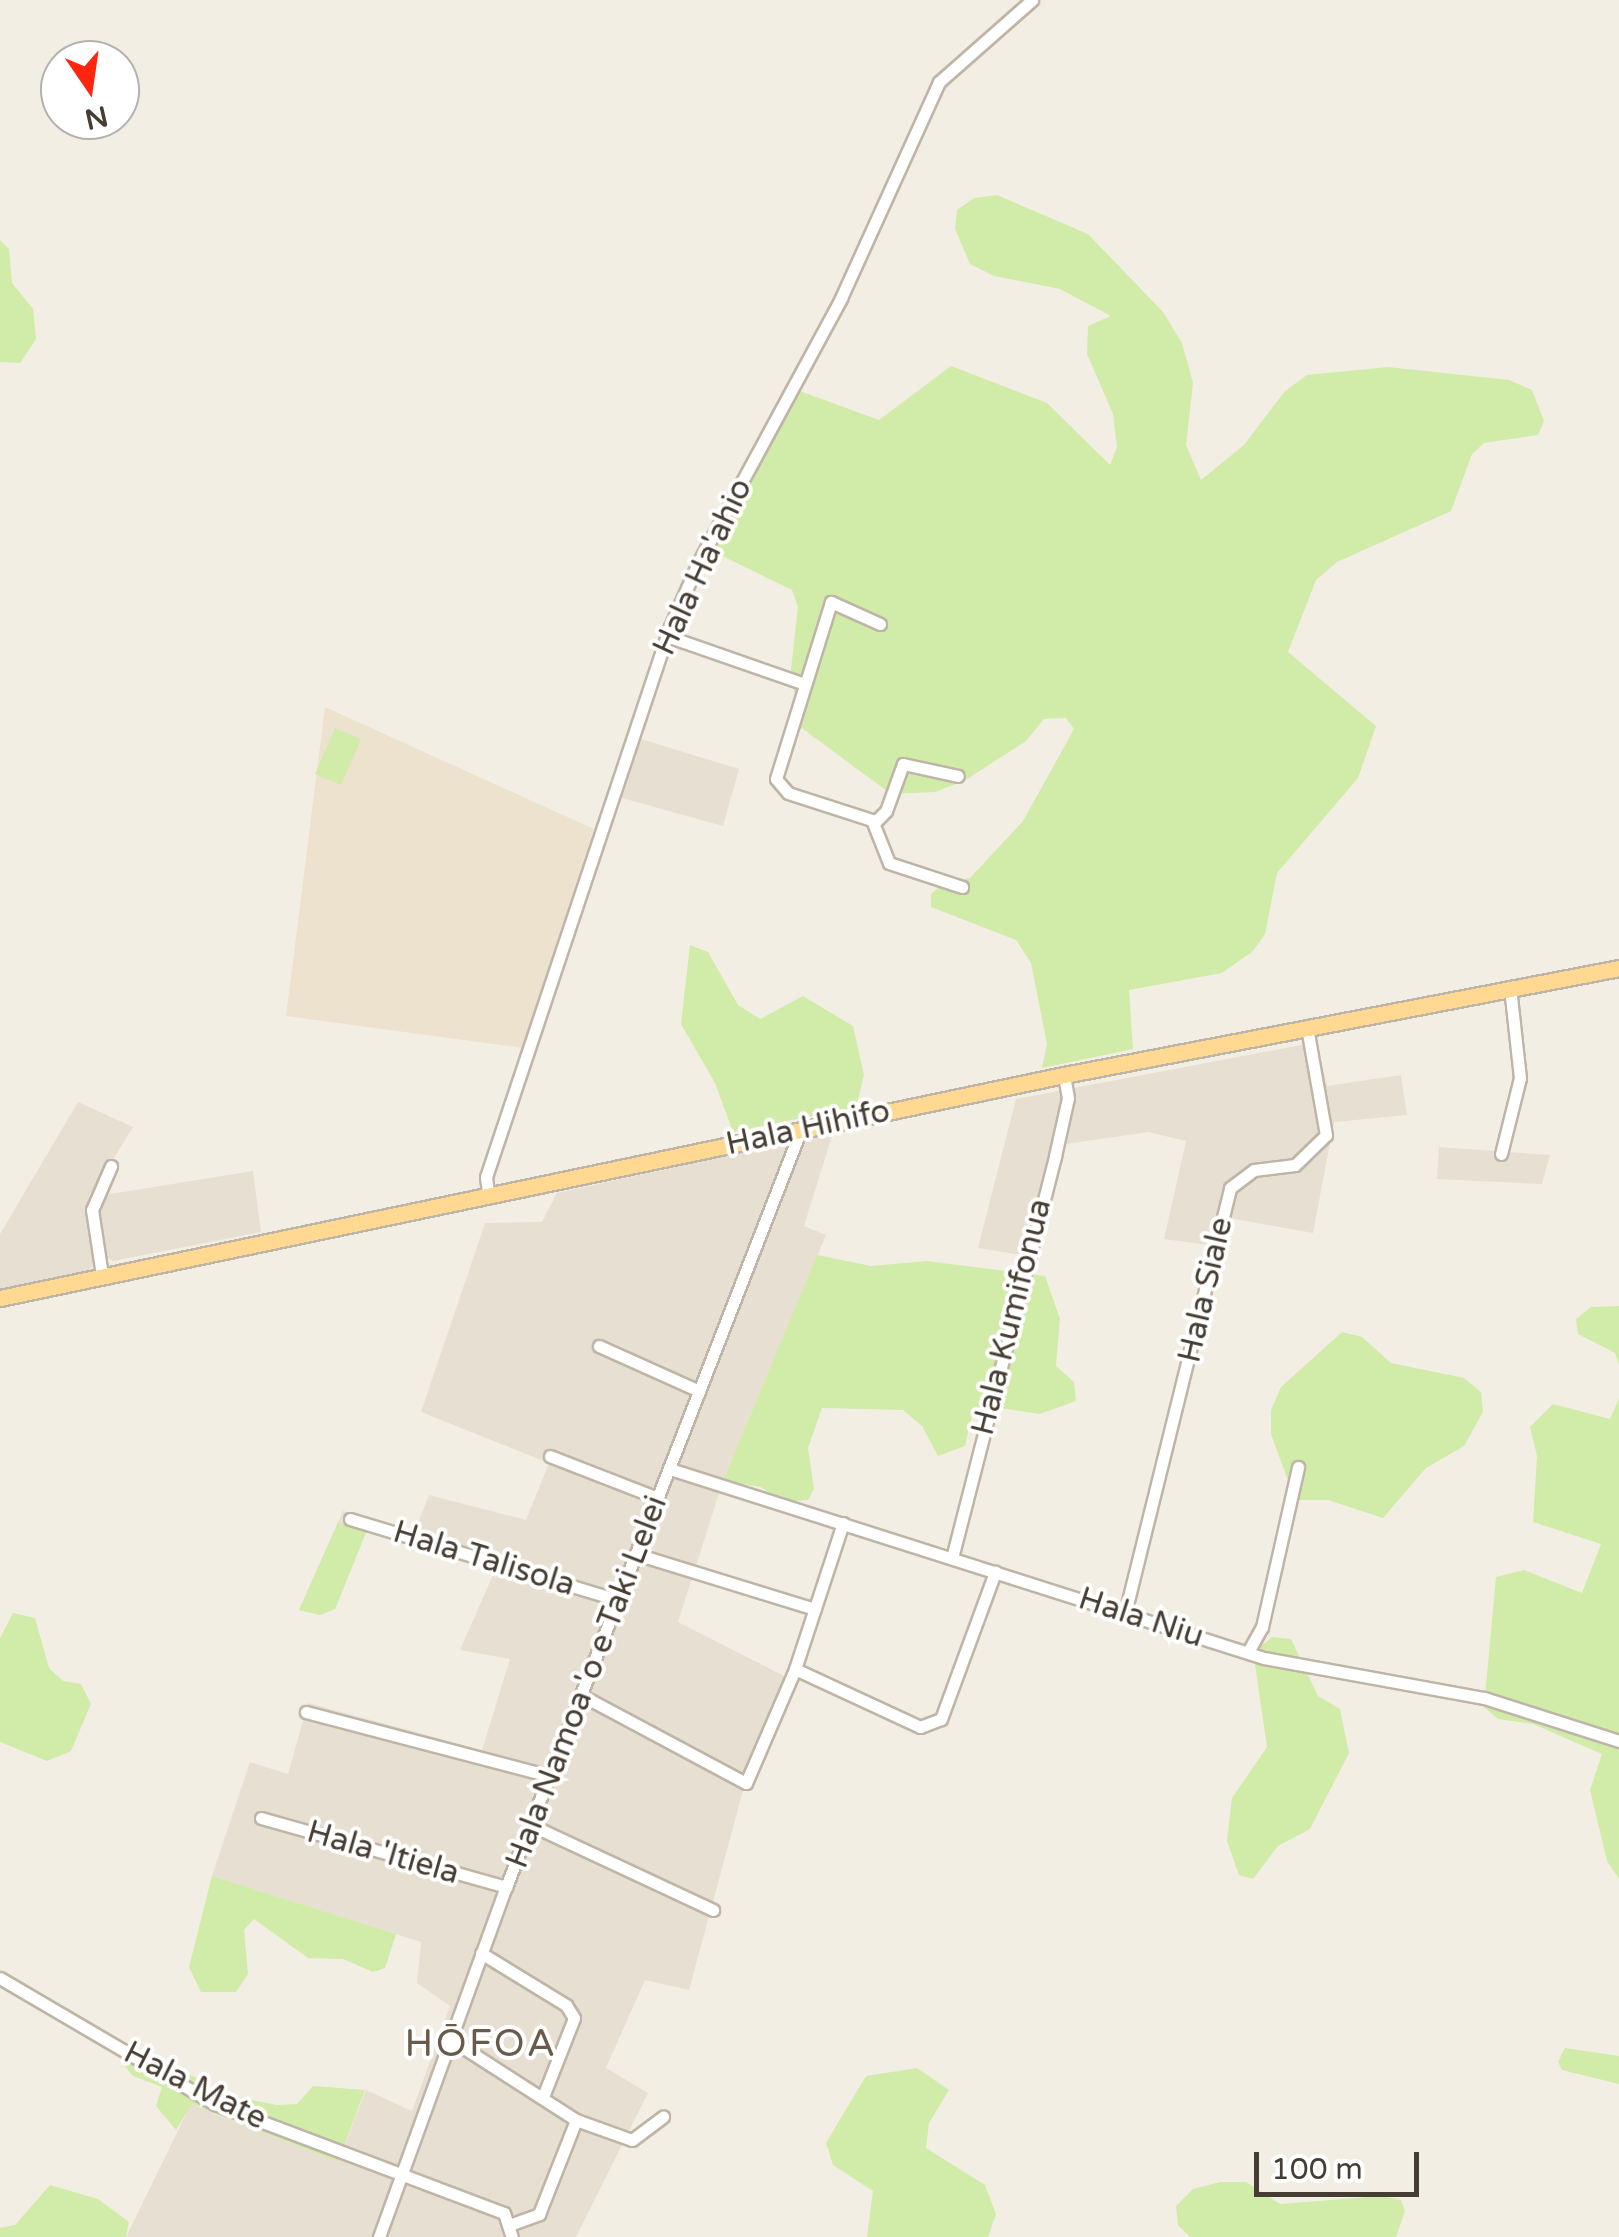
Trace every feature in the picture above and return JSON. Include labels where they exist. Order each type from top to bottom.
[{"type":"main road","name":"Hala Hihifo","points":[[0,1298],[1064,1075],[1619,968]]},
{"type":"street","name":"Hala Ha'ahio","points":[[488,1193],[486,1177],[667,636],[698,563],[842,298],[939,82],[1032,0]]},
{"type":"street","points":[[874,823],[788,793],[776,779],[831,602],[880,624]]},
{"type":"street","points":[[667,636],[805,684]]},
{"type":"street","points":[[874,823],[886,811],[903,764],[958,776]]},
{"type":"street","points":[[874,823],[878,848],[889,863],[962,887]]},
{"type":"street","points":[[1501,1154],[1520,1078],[1510,988]]},
{"type":"street","name":"Hala Siale","points":[[1125,1613],[1230,1188],[1254,1170],[1294,1165],[1326,1135],[1307,1026]]},
{"type":"street","name":"Hala Kumifonua","points":[[952,1558],[1055,1156],[1068,1098],[1064,1075]]},
{"type":"street","name":"Hala Namoa 'o e Taki Lelei","points":[[379,2237],[506,1887],[802,1129]]},
{"type":"street","points":[[102,1275],[92,1210],[111,1166]]},
{"type":"street","points":[[599,1346],[699,1391]]},
{"type":"street","points":[[550,1456],[658,1498]]},
{"type":"street","points":[[1248,1652],[1262,1627],[1298,1467]]},
{"type":"street","name":"Hala Niu","points":[[670,1469],[1248,1652],[1484,1698],[1619,1741]]},
{"type":"street","name":"Hala Talisola","points":[[350,1519],[618,1600]]},
{"type":"street","points":[[581,1695],[746,1783],[795,1669],[842,1524]]},
{"type":"street","points":[[636,1554],[815,1609]]},
{"type":"street","points":[[795,1669],[920,1727],[934,1726],[995,1572]]},
{"type":"street","points":[[306,1712],[550,1776]]},
{"type":"street","name":"Hala 'Itiela","points":[[261,1818],[506,1887]]},
{"type":"street","points":[[531,1825],[713,1910]]},
{"type":"street","points":[[481,1953],[566,2006],[574,2018],[544,2094]]},
{"type":"street","name":"Hala Mate","points":[[0,1978],[215,2104],[504,2213],[512,2230]]},
{"type":"street","points":[[450,2038],[544,2094],[576,2120],[613,2139],[632,2140],[663,2117]]},
{"type":"street","points":[[512,2230],[539,2214],[576,2120]]},
{"type":"shaded area","points":[[325,707],[594,829],[522,1048],[286,1016]]},
{"type":"shaded area","points":[[641,739],[739,769],[723,826],[622,798]]},
{"type":"shaded area","points":[[1317,1042],[1327,1086],[1401,1075],[1407,1115],[1334,1122],[1313,1233],[1229,1218],[1223,1247],[1164,1239],[1186,1141],[1148,1132],[1066,1144],[1033,1257],[978,1248],[1016,1099]]},
{"type":"shaded area","points":[[78,1102],[133,1127],[89,1198],[94,1263],[89,1271],[0,1290],[0,1234]]},
{"type":"shaded area","points":[[833,1133],[804,1226],[826,1235],[723,1481],[678,1622],[790,1679],[744,1787],[689,1990],[645,1980],[606,2068],[648,2093],[576,2237],[126,2237],[191,2104],[338,2162],[366,2090],[412,2111],[450,2006],[417,1983],[421,1942],[212,1876],[250,1762],[288,1774],[308,1703],[482,1750],[510,1659],[460,1650],[496,1568],[367,1530],[335,1609],[320,1615],[299,1610],[343,1511],[415,1531],[429,1495],[526,1520],[549,1463],[421,1412],[485,1223],[542,1222],[557,1193]]},
{"type":"shaded area","points":[[1439,1147],[1550,1155],[1542,1184],[1437,1179]]},
{"type":"shaded area","points":[[253,1171],[261,1232],[113,1261],[104,1256],[97,1211],[104,1195]]},
{"type":"green space","points":[[997,195],[1088,234],[1163,312],[1182,343],[1193,383],[1186,445],[1201,480],[1244,445],[1285,391],[1307,375],[1388,367],[1509,380],[1532,390],[1544,421],[1538,435],[1484,443],[1472,454],[1451,511],[1337,562],[1316,580],[1288,652],[1376,726],[1358,778],[1277,873],[1265,934],[1253,951],[1222,973],[1129,990],[1133,1049],[1042,1068],[1047,1044],[1031,963],[1016,940],[931,907],[931,894],[944,883],[970,878],[1023,821],[1074,729],[1066,718],[1044,719],[1026,741],[964,781],[935,792],[891,794],[799,726],[791,669],[798,607],[792,590],[714,552],[800,391],[879,420],[951,366],[1047,403],[1110,465],[1117,447],[1113,414],[1087,354],[1088,326],[1111,316],[1060,289],[994,276],[970,264],[955,229],[957,210],[974,198]]},
{"type":"green space","points":[[0,240],[9,249],[12,283],[33,309],[36,339],[20,363],[0,362]]},
{"type":"green space","points":[[335,728],[361,739],[341,785],[315,774]]},
{"type":"green space","points":[[690,945],[708,952],[738,1005],[760,1019],[803,996],[853,1026],[864,1075],[856,1107],[733,1132],[715,1083],[681,1024]]},
{"type":"green space","points":[[817,1255],[871,1266],[927,1261],[1045,1276],[1060,1319],[1056,1366],[1074,1382],[1076,1401],[1040,1414],[992,1407],[972,1416],[965,1446],[938,1456],[922,1426],[903,1410],[822,1408],[808,1448],[814,1489],[808,1500],[781,1502],[761,1487],[723,1481]]},
{"type":"green space","points":[[1619,1306],[1619,1364],[1615,1353],[1578,1334],[1576,1319],[1591,1307]]},
{"type":"green space","points":[[1342,1332],[1362,1337],[1391,1363],[1464,1378],[1481,1392],[1483,1412],[1464,1446],[1426,1468],[1383,1518],[1328,1500],[1295,1500],[1271,1434],[1271,1410],[1281,1387]]},
{"type":"green space","points":[[1619,1399],[1619,1879],[1607,1861],[1590,1790],[1602,1754],[1533,1724],[1498,1719],[1484,1707],[1496,1577],[1524,1570],[1582,1593],[1601,1544],[1533,1522],[1537,1456],[1530,1427],[1553,1404],[1610,1419]]},
{"type":"green space","points":[[338,1523],[367,1530],[335,1609],[320,1615],[299,1610]]},
{"type":"green space","points":[[13,1613],[35,1618],[49,1668],[63,1681],[81,1684],[91,1704],[71,1751],[47,1761],[0,1742],[0,1638]]},
{"type":"green space","points":[[1272,1637],[1291,1639],[1318,1696],[1340,1709],[1349,1753],[1310,1829],[1278,1846],[1253,1879],[1239,1875],[1227,1841],[1232,1798],[1267,1747],[1255,1665],[1257,1649]]},
{"type":"green space","points":[[212,1876],[396,1934],[385,1968],[373,1972],[343,1959],[308,1958],[254,1919],[244,1930],[248,1974],[236,1992],[201,1992],[189,1967]]},
{"type":"green space","points":[[1565,2048],[1619,2056],[1619,2084],[1562,2070],[1558,2062]]},
{"type":"green space","points":[[144,2050],[198,2079],[202,2090],[277,2105],[297,2104],[313,2086],[365,2090],[338,2162],[192,2104],[176,2130],[156,2106],[162,2087],[133,2076],[122,2063],[127,2051]]},
{"type":"green space","points":[[917,2068],[949,2090],[929,2123],[926,2148],[985,2185],[996,2214],[988,2237],[867,2237],[873,2191],[833,2165],[826,2143],[866,2076]]},
{"type":"green space","points":[[1220,2182],[1246,2182],[1280,2204],[1382,2196],[1401,2200],[1405,2211],[1396,2237],[1190,2237],[1178,2225],[1176,2206],[1193,2189]]},
{"type":"green space","points":[[50,2185],[98,2199],[129,2222],[126,2237],[0,2237],[0,2228],[15,2225]]},
{"type":"district","name":"HŌFOA","points":[[481,2045]]}]
